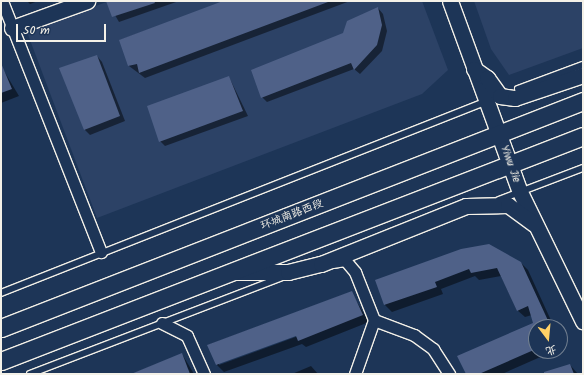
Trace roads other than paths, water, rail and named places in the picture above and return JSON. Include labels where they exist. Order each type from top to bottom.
[{"type":"main road","points":[[12,28],[87,1]]},
{"type":"main road","name":"Yiwu Jie","points":[[450,1],[520,192],[583,321]]},
{"type":"main road","points":[[474,69],[487,78],[500,96],[515,98],[583,74]]},
{"type":"main road","name":"环城南路西段","points":[[1,328],[583,101]]},
{"type":"main road","points":[[1,361],[583,136]]},
{"type":"main road","points":[[231,272],[288,272],[327,262],[466,206],[508,204],[537,226]]},
{"type":"street","points":[[2,1],[102,252]]},
{"type":"street","points":[[327,262],[345,260],[355,272],[374,320],[355,374]]},
{"type":"street","points":[[374,320],[414,335],[433,349],[449,374]]},
{"type":"street","points":[[162,323],[187,336],[204,374]]},
{"type":"lane","points":[[1,293],[500,96],[583,65]]},
{"type":"lane","points":[[30,374],[274,279],[345,260],[583,168]]}]
